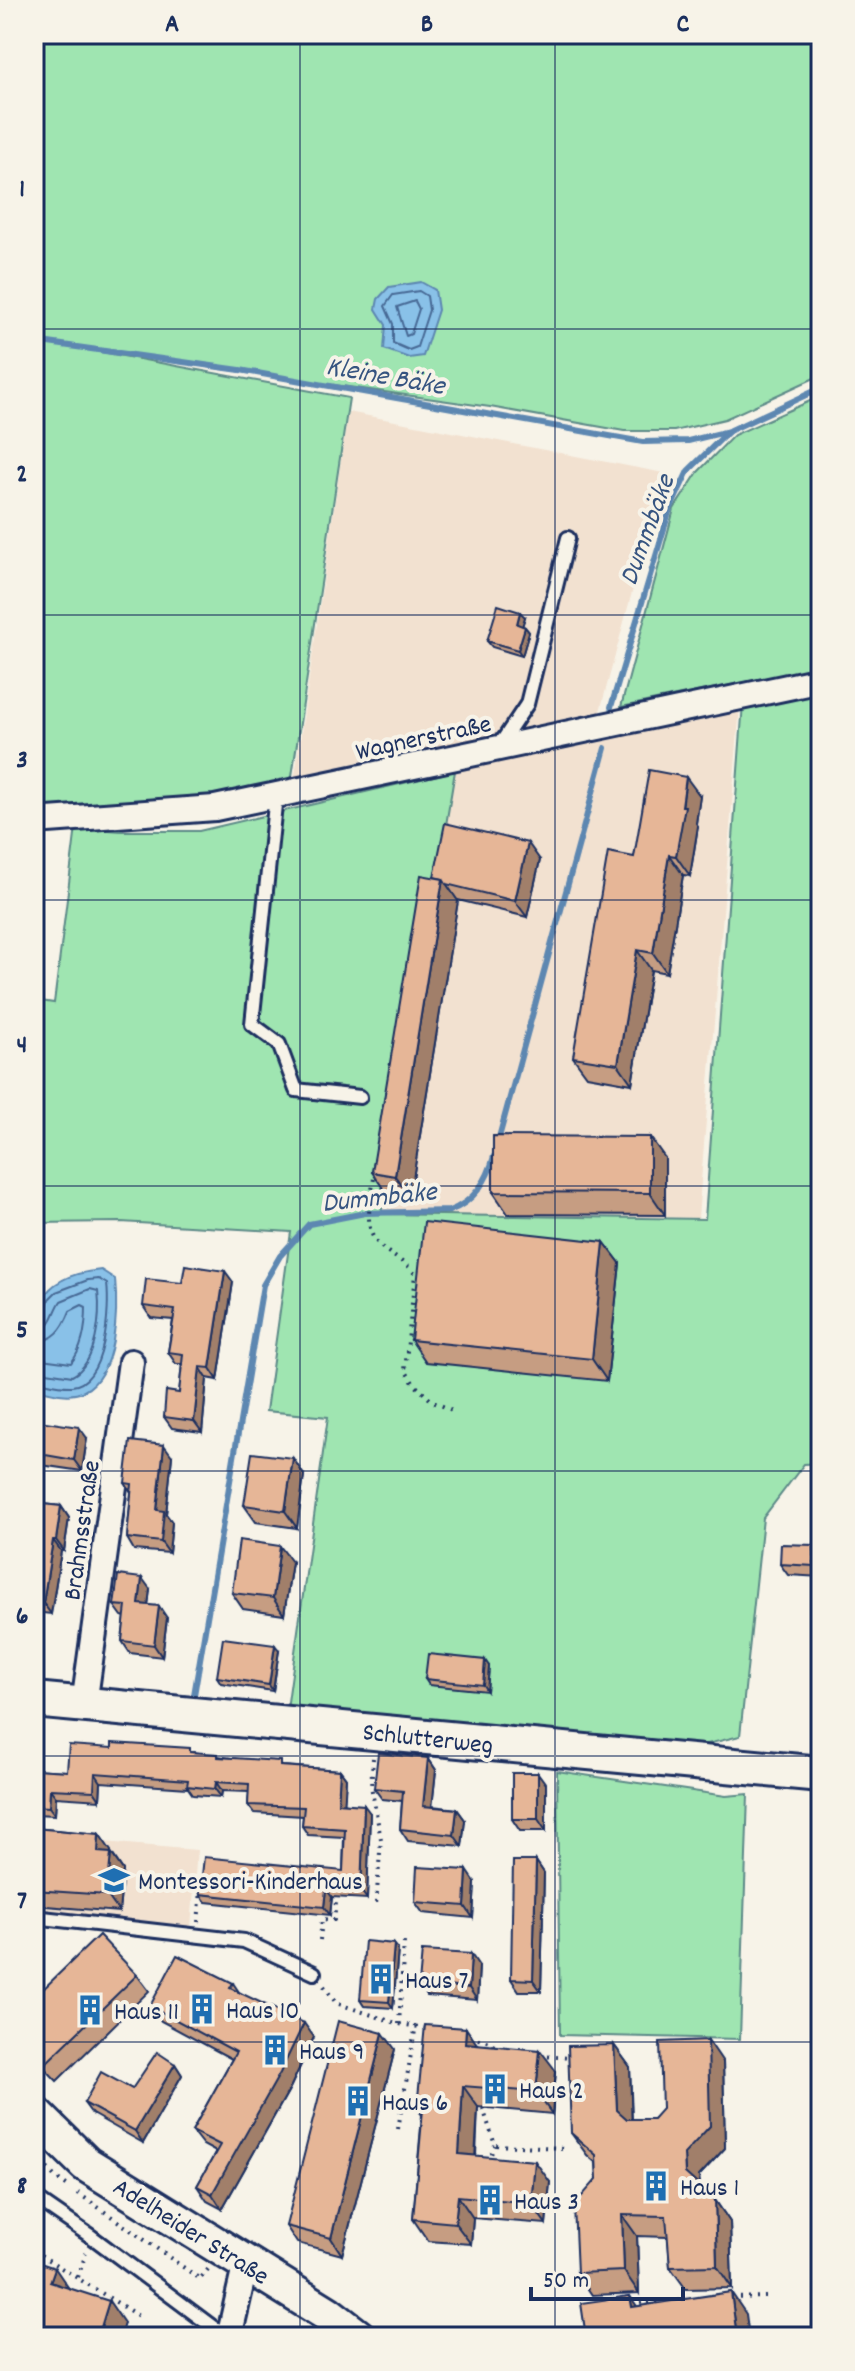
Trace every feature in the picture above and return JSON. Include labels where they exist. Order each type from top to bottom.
[{"type":"street","name":"Wagnerstraße","points":[[34,821],[215,808],[821,680]]},
{"type":"street","name":"Brahmsstraße","points":[[84,1705],[131,1362]]},
{"type":"street","name":"Schlutterweg","points":[[34,1700],[821,1774]]},
{"type":"street","name":"Adelheider Straße","points":[[34,2113],[86,2164],[328,2314],[358,2337]]},
{"type":"street","points":[[227,2337],[243,2276],[249,2266]]},
{"type":"lane","points":[[498,749],[527,704],[568,538]]},
{"type":"lane","points":[[276,795],[252,1024],[279,1044],[296,1090],[360,1097]]},
{"type":"lane","points":[[34,1917],[244,1941],[314,1973]]},
{"type":"lane","points":[[34,2197],[227,2337]]},
{"type":"path","points":[[377,1158],[370,1223],[374,1240],[415,1274],[405,1370],[414,1384],[433,1402],[452,1410]]},
{"type":"path","points":[[374,1732],[371,1786],[381,1839],[376,1905]]},
{"type":"path","points":[[320,1940],[322,1919],[334,1920],[337,1889]]},
{"type":"path","points":[[197,1936],[201,1890]]},
{"type":"path","points":[[399,2024],[404,1942]]},
{"type":"path","points":[[314,1973],[336,2003],[399,2024],[430,2029]]},
{"type":"path","points":[[398,2129],[416,2025]]},
{"type":"path","points":[[460,2035],[490,2042],[502,2054]]},
{"type":"path","points":[[531,2055],[574,2058]]},
{"type":"path","points":[[483,2108],[495,2145],[486,2166]]},
{"type":"path","points":[[495,2145],[564,2148]]},
{"type":"path","points":[[41,2160],[55,2177],[200,2279],[216,2259]]},
{"type":"path","points":[[78,2277],[92,2237]]},
{"type":"path","points":[[34,2251],[140,2317]]},
{"type":"path","points":[[726,2299],[768,2297]]},
{"type":"path","points":[[619,2304],[680,2301]]},
{"type":"shaded area","points":[[348,412],[664,473],[592,741],[740,706],[698,1218],[381,1214],[459,747],[294,781]]},
{"type":"shaded area","name":"Montessori-Kinderhaus","points":[[34,1836],[197,1850],[191,1928],[34,1910]]},
{"type":"green space","points":[[34,34],[821,34],[821,375],[725,419],[674,431],[624,431],[490,407],[96,351],[349,398],[291,783],[205,797],[34,814]]},
{"type":"green space","points":[[821,396],[821,667],[621,707],[674,509],[698,472],[734,435]]},
{"type":"green space","points":[[821,688],[821,1463],[804,1464],[763,1518],[740,1736],[687,1749],[287,1709],[328,1417],[266,1411],[291,1232],[121,1222],[34,1223],[34,1000],[54,1003],[76,827],[120,831],[199,831],[455,771],[381,1214],[705,1219],[743,703]]},
{"type":"green space","points":[[557,1771],[726,1796],[748,1794],[740,2039],[560,2035]]},
{"type":"water","points":[[421,282],[435,290],[438,310],[423,356],[409,358],[384,349],[386,325],[376,309],[378,299],[389,287]]},
{"type":"water","points":[[101,1270],[115,1279],[116,1292],[113,1340],[103,1371],[95,1383],[78,1393],[59,1394],[34,1388],[38,1308],[46,1294],[58,1283],[76,1275]]},
{"type":"building","points":[[498,605],[520,612],[517,624],[525,627],[518,650],[487,641]]},
{"type":"building","points":[[649,770],[686,777],[682,806],[685,806],[676,856],[669,855],[653,953],[637,950],[618,1064],[573,1057],[608,852],[634,857]]},
{"type":"building","points":[[445,823],[528,843],[515,901],[446,884],[443,879],[434,877]]},
{"type":"building","points":[[421,875],[443,879],[395,1176],[372,1172]]},
{"type":"building","points":[[493,1136],[650,1137],[650,1193],[493,1192]]},
{"type":"building","points":[[424,1222],[604,1242],[592,1359],[411,1340]]},
{"type":"building","points":[[185,1265],[225,1271],[210,1368],[200,1367],[194,1421],[164,1417],[166,1391],[179,1393],[183,1354],[168,1352],[175,1310],[143,1306],[146,1279],[182,1283]]},
{"type":"building","points":[[39,1421],[79,1427],[74,1460],[34,1453]]},
{"type":"building","points":[[130,1441],[164,1445],[157,1510],[164,1511],[161,1542],[127,1538],[132,1484],[125,1483]]},
{"type":"building","points":[[252,1453],[293,1458],[285,1511],[244,1505]]},
{"type":"building","points":[[34,1503],[61,1506],[43,1603],[34,1602]]},
{"type":"building","points":[[239,1540],[280,1546],[273,1598],[232,1593]]},
{"type":"building","points":[[781,1544],[814,1545],[814,1566],[780,1564]]},
{"type":"building","points":[[118,1575],[142,1578],[139,1604],[159,1606],[154,1645],[122,1641],[126,1606],[114,1605]]},
{"type":"building","points":[[223,1638],[275,1645],[269,1685],[217,1677]]},
{"type":"building","points":[[428,1654],[485,1660],[483,1685],[425,1679]]},
{"type":"building","points":[[112,1743],[190,1748],[190,1752],[218,1754],[218,1757],[280,1761],[280,1766],[340,1770],[338,1803],[364,1805],[361,1891],[326,1889],[324,1907],[200,1894],[204,1857],[343,1871],[345,1829],[302,1826],[304,1807],[248,1805],[249,1784],[216,1782],[215,1789],[187,1786],[188,1780],[95,1773],[94,1791],[50,1789],[49,1807],[34,1806],[34,1769],[67,1771],[69,1745],[112,1748]]},
{"type":"building","points":[[378,1753],[428,1758],[423,1806],[457,1809],[454,1835],[400,1829],[403,1791],[374,1788]]},
{"type":"building","points":[[512,1773],[538,1773],[538,1819],[512,1819]]},
{"type":"building","points":[[34,1828],[99,1834],[98,1852],[111,1853],[107,1895],[34,1890]]},
{"type":"building","points":[[513,1861],[536,1861],[533,1980],[511,1979]]},
{"type":"building","points":[[417,1867],[467,1870],[465,1906],[415,1902]]},
{"type":"building","name":"Haus 11","points":[[99,1935],[137,1975],[45,2064],[34,2052],[34,1998]]},
{"type":"building","name":"Haus 7","points":[[365,1941],[394,1944],[389,2002],[360,2000]]},
{"type":"building","points":[[422,1951],[471,1954],[469,1988],[419,1984]]},
{"type":"building","points":[[177,1955],[233,1983],[230,1988],[304,2023],[280,2073],[212,2194],[197,2186],[220,2145],[192,2131],[236,2052],[150,2006]]},
{"type":"building","name":"Haus 6","points":[[338,2021],[383,2033],[331,2238],[286,2226]]},
{"type":"building","points":[[425,2025],[466,2028],[465,2043],[540,2050],[536,2092],[463,2086],[459,2154],[535,2161],[531,2203],[458,2196],[455,2223],[413,2219],[423,2109],[417,2108]]},
{"type":"building","name":"Haus 1","points":[[708,2040],[710,2126],[684,2154],[685,2173],[715,2200],[717,2266],[670,2267],[666,2216],[622,2215],[624,2271],[577,2273],[574,2205],[597,2179],[596,2155],[571,2133],[568,2046],[614,2045],[617,2110],[627,2119],[653,2119],[662,2109],[660,2042]]},
{"type":"building","points":[[157,2052],[175,2064],[135,2131],[84,2103],[101,2072],[132,2089]]},
{"type":"building","points":[[34,2261],[55,2268],[50,2282],[109,2301],[98,2337],[34,2337]]},
{"type":"building","points":[[731,2292],[737,2337],[586,2337],[581,2303],[630,2296],[632,2307]]},
{"type":"waterway","name":"Kleine Bäke","points":[[34,341],[240,370],[643,442],[688,441],[729,431]]},
{"type":"waterway","name":"Dummbäke","points":[[611,707],[669,512],[688,471],[729,431],[821,388]]},
{"type":"waterway","name":"Dummbäke","points":[[498,1141],[605,748]]},
{"type":"waterway","name":"Dummbäke","points":[[194,1695],[263,1285],[280,1256],[309,1224],[365,1213],[449,1211],[466,1202],[479,1189],[494,1156]]},
{"type":"place","name":"Montessori-Kinderhaus","points":[[114,1880]]},
{"type":"place","name":"Haus 7","points":[[381,1979]]},
{"type":"place","name":"Haus 10","points":[[202,2009]]},
{"type":"place","name":"Haus 11","points":[[90,2010]]},
{"type":"place","name":"Haus 9","points":[[275,2050]]},
{"type":"place","name":"Haus 2","points":[[495,2089]]},
{"type":"place","name":"Haus 6","points":[[358,2101]]},
{"type":"place","name":"Haus 1","points":[[656,2186]]},
{"type":"place","name":"Haus 3","points":[[490,2200]]}]
